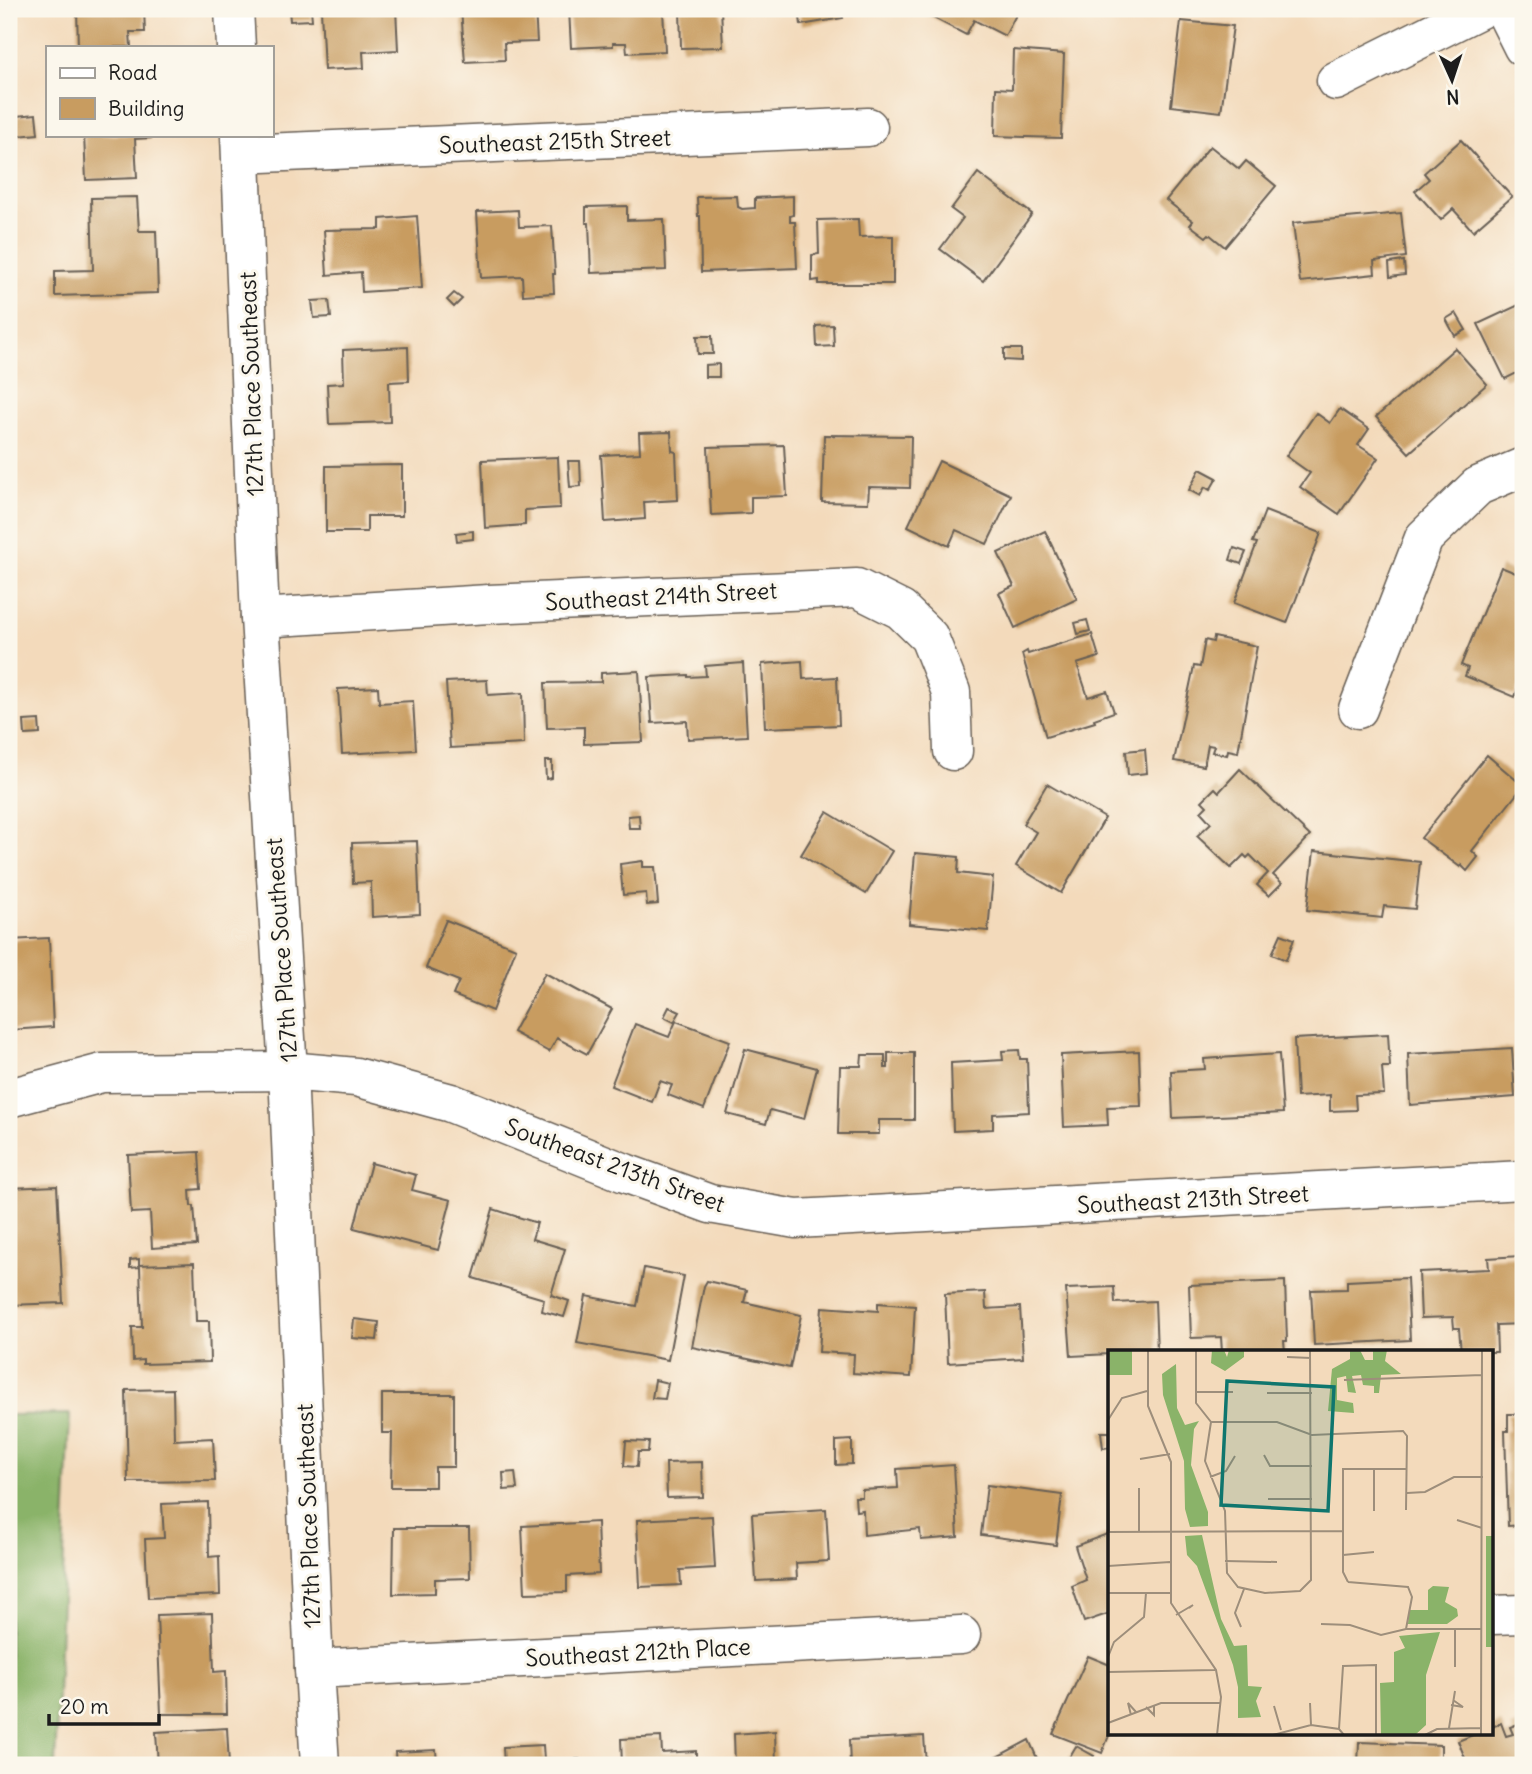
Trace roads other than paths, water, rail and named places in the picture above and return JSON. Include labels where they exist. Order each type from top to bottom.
[{"type":"street","points":[[234,9],[236,46]]},
{"type":"street","points":[[1336,81],[1480,9]]},
{"type":"street","points":[[1504,9],[1523,47]]},
{"type":"street","name":"Southeast 215th Street","points":[[241,145],[868,127]]},
{"type":"street","name":"127th Place Southeast","points":[[241,145],[260,618],[288,1071],[320,1765]]},
{"type":"street","points":[[1358,709],[1424,538],[1478,486],[1523,467]]},
{"type":"street","name":"Southeast 214th Street","points":[[260,618],[531,602],[857,588],[901,610],[929,637],[951,692],[953,751]]},
{"type":"street","name":"Southeast 213th Street","points":[[9,1098],[102,1073],[288,1071],[356,1077],[451,1103],[625,1174],[710,1205],[796,1219],[1523,1180]]},
{"type":"street","points":[[1494,1615],[1523,1614]]},
{"type":"street","name":"Southeast 212th Place","points":[[314,1669],[961,1635]]}]
